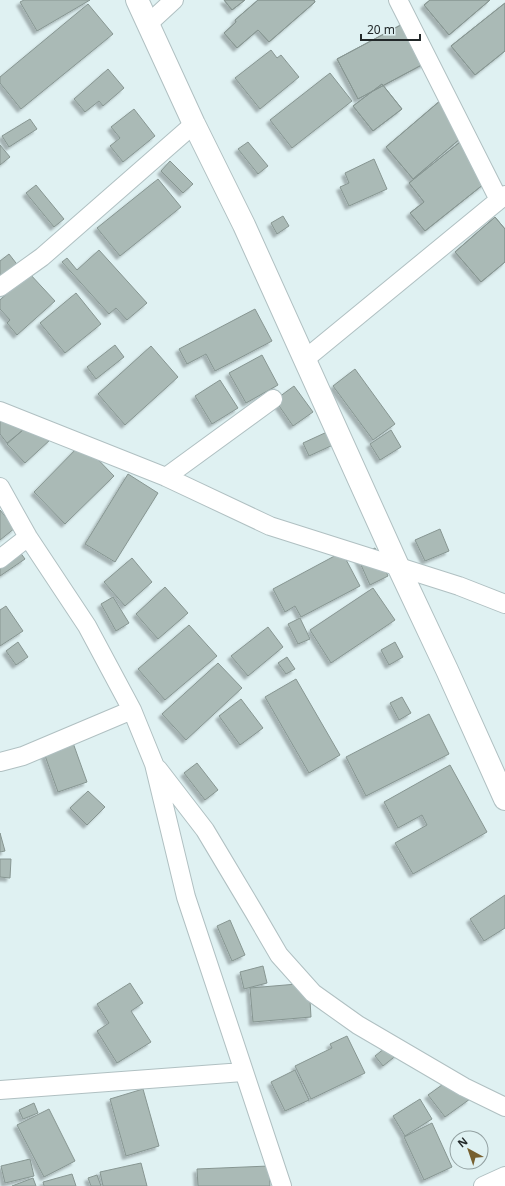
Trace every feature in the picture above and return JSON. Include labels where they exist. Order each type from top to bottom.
[{"type":"main road","points":[[137,0],[194,124],[244,225],[304,360],[505,799]]},
{"type":"street","points":[[148,24],[174,0]]},
{"type":"street","points":[[304,360],[502,198],[398,0]]},
{"type":"street","points":[[0,286],[42,257],[194,124]]},
{"type":"street","points":[[166,477],[273,400]]},
{"type":"street","points":[[0,411],[166,477],[270,526],[459,586],[505,604]]},
{"type":"street","points":[[0,487],[28,537],[87,626],[132,710],[154,764],[186,897],[282,1186]]},
{"type":"street","points":[[0,559],[28,537]]},
{"type":"street","points":[[0,762],[23,756],[132,710]]},
{"type":"street","points":[[154,764],[205,830],[279,955],[313,993],[358,1025],[464,1087],[505,1107]]},
{"type":"street","points":[[0,1090],[243,1072]]},
{"type":"street","points":[[483,1186],[505,1176]]},
{"type":"building","points":[[24,0],[90,0],[37,31],[20,2]]},
{"type":"building","points":[[224,0],[245,0],[232,10]]},
{"type":"building","points":[[224,0],[245,0],[232,10]]},
{"type":"building","points":[[258,0],[314,0],[315,2],[269,42],[258,30],[237,48],[224,33],[236,22],[235,20]]},
{"type":"building","points":[[258,0],[314,0],[315,2],[269,42],[258,30],[237,48],[224,33],[236,22],[235,20]]},
{"type":"building","points":[[430,0],[490,0],[449,35],[424,5]]},
{"type":"building","points":[[430,0],[490,0],[449,35],[424,5]]},
{"type":"building","points":[[505,3],[505,51],[475,75],[451,46]]},
{"type":"building","points":[[505,3],[505,51],[475,75],[451,46]]},
{"type":"building","points":[[88,4],[113,34],[21,109],[0,83],[0,77]]},
{"type":"building","points":[[412,19],[433,59],[358,99],[337,59]]},
{"type":"building","points":[[412,19],[433,59],[358,99],[337,59]]},
{"type":"building","points":[[271,50],[277,58],[281,55],[299,77],[260,109],[235,78]]},
{"type":"building","points":[[108,69],[124,88],[103,106],[99,101],[85,112],[74,99]]},
{"type":"building","points":[[330,73],[352,101],[292,148],[270,120]]},
{"type":"building","points":[[382,84],[402,109],[373,131],[353,106]]},
{"type":"building","points":[[382,84],[402,109],[373,131],[353,106]]},
{"type":"building","points":[[441,100],[468,132],[413,179],[386,147]]},
{"type":"building","points":[[441,100],[468,132],[413,179],[386,147]]},
{"type":"building","points":[[134,109],[155,136],[123,162],[110,146],[120,138],[111,127]]},
{"type":"building","points":[[30,119],[37,129],[9,147],[2,136]]},
{"type":"building","points":[[465,138],[494,176],[425,231],[410,213],[424,202],[409,183]]},
{"type":"building","points":[[465,138],[494,176],[425,231],[410,213],[424,202],[409,183]]},
{"type":"building","points":[[248,142],[268,166],[258,174],[238,149]]},
{"type":"building","points":[[0,145],[10,157],[0,165]]},
{"type":"building","points":[[374,159],[387,189],[349,206],[340,187],[349,183],[345,173]]},
{"type":"building","points":[[170,161],[193,184],[183,193],[161,171]]},
{"type":"building","points":[[158,179],[181,207],[120,256],[97,228]]},
{"type":"building","points":[[36,185],[64,219],[54,227],[26,193]]},
{"type":"building","points":[[283,216],[289,226],[277,234],[271,223]]},
{"type":"building","points":[[495,217],[505,229],[505,262],[481,282],[455,252]]},
{"type":"building","points":[[495,217],[505,229],[505,262],[481,282],[455,252]]},
{"type":"building","points":[[99,250],[147,303],[127,320],[116,308],[109,314],[62,262],[67,258],[77,270]]},
{"type":"building","points":[[9,254],[23,272],[0,290],[0,261]]},
{"type":"building","points":[[29,273],[55,301],[17,335],[7,323],[10,320],[0,309],[0,300]]},
{"type":"building","points":[[76,293],[101,324],[65,353],[40,323]]},
{"type":"building","points":[[255,309],[272,341],[215,371],[206,354],[187,364],[179,349]]},
{"type":"building","points":[[115,345],[124,357],[96,379],[87,367]]},
{"type":"building","points":[[151,346],[178,377],[125,425],[98,394]]},
{"type":"building","points":[[262,355],[278,385],[246,403],[229,373]]},
{"type":"building","points":[[355,369],[395,424],[373,440],[333,386]]},
{"type":"building","points":[[220,380],[238,408],[212,424],[195,396]]},
{"type":"building","points":[[294,386],[313,412],[293,426],[275,400]]},
{"type":"building","points":[[0,402],[23,430],[7,443],[0,434]]},
{"type":"building","points":[[34,420],[51,439],[25,463],[7,444]]},
{"type":"building","points":[[391,430],[401,447],[380,460],[370,444]]},
{"type":"building","points":[[327,432],[333,445],[309,456],[303,443]]},
{"type":"building","points":[[82,443],[114,476],[65,524],[34,492]]},
{"type":"building","points":[[128,474],[158,493],[115,562],[85,544]]},
{"type":"building","points":[[0,510],[15,528],[0,540]]},
{"type":"building","points":[[440,529],[449,551],[425,561],[415,540]]},
{"type":"building","points":[[17,548],[25,559],[0,576],[0,559]]},
{"type":"building","points":[[375,548],[388,576],[370,585],[357,556]]},
{"type":"building","points":[[342,552],[360,586],[301,617],[295,606],[285,612],[273,589]]},
{"type":"building","points":[[132,558],[152,582],[125,606],[104,582]]},
{"type":"building","points":[[165,587],[188,613],[158,639],[136,614]]},
{"type":"building","points":[[373,588],[395,620],[331,663],[310,630]]},
{"type":"building","points":[[113,597],[129,623],[116,631],[101,604]]},
{"type":"building","points":[[6,606],[23,631],[0,646],[0,610]]},
{"type":"building","points":[[300,618],[310,639],[298,644],[288,624]]},
{"type":"building","points":[[189,625],[217,656],[165,700],[138,669]]},
{"type":"building","points":[[268,627],[283,647],[248,676],[231,656]]},
{"type":"building","points":[[18,642],[28,657],[16,665],[6,651]]},
{"type":"building","points":[[395,642],[403,657],[389,665],[381,650]]},
{"type":"building","points":[[287,657],[295,669],[286,674],[278,663]]},
{"type":"building","points":[[218,663],[242,688],[186,740],[162,714]]},
{"type":"building","points":[[296,679],[340,755],[309,773],[265,697]]},
{"type":"building","points":[[402,697],[411,713],[399,720],[390,703]]},
{"type":"building","points":[[241,699],[263,728],[240,745],[219,716]]},
{"type":"building","points":[[429,714],[449,754],[366,796],[346,757]]},
{"type":"building","points":[[72,740],[87,782],[58,792],[43,750]]},
{"type":"building","points":[[197,763],[218,790],[205,800],[184,773]]},
{"type":"building","points":[[450,765],[487,832],[413,874],[395,843],[427,825],[422,815],[398,828],[384,802]]},
{"type":"building","points":[[88,791],[105,807],[87,825],[70,808]]},
{"type":"building","points":[[0,833],[5,851],[0,852]]},
{"type":"building","points":[[0,859],[11,859],[10,878],[0,877]]},
{"type":"building","points":[[505,895],[505,928],[484,941],[470,919]]},
{"type":"building","points":[[230,920],[245,955],[232,961],[217,926]]},
{"type":"building","points":[[263,966],[267,983],[244,989],[240,972]]},
{"type":"building","points":[[130,983],[143,1003],[131,1011],[151,1042],[117,1063],[97,1031],[109,1023],[97,1004]]},
{"type":"building","points":[[309,983],[311,1017],[253,1022],[250,988]]},
{"type":"building","points":[[347,1036],[365,1073],[311,1099],[295,1066],[332,1048],[330,1044]]},
{"type":"building","points":[[395,1040],[403,1050],[383,1066],[375,1056]]},
{"type":"building","points":[[295,1070],[309,1100],[285,1111],[271,1082]]},
{"type":"building","points":[[453,1077],[470,1099],[445,1117],[428,1095]]},
{"type":"building","points":[[143,1089],[159,1146],[126,1156],[110,1099]]},
{"type":"building","points":[[420,1099],[432,1119],[405,1136],[393,1116]]},
{"type":"building","points":[[34,1103],[38,1113],[23,1119],[19,1110]]},
{"type":"building","points":[[49,1109],[75,1161],[44,1177],[17,1125]]},
{"type":"building","points":[[432,1123],[449,1160],[449,1168],[424,1180],[404,1137]]},
{"type":"building","points":[[30,1159],[34,1176],[5,1183],[1,1166]]},
{"type":"building","points":[[141,1163],[147,1186],[103,1186],[100,1172]]},
{"type":"building","points":[[269,1166],[270,1186],[198,1186],[197,1169]]},
{"type":"building","points":[[72,1174],[76,1186],[44,1186],[43,1182]]},
{"type":"building","points":[[97,1175],[101,1186],[91,1186],[88,1178]]},
{"type":"building","points":[[33,1178],[36,1186],[12,1186]]}]
